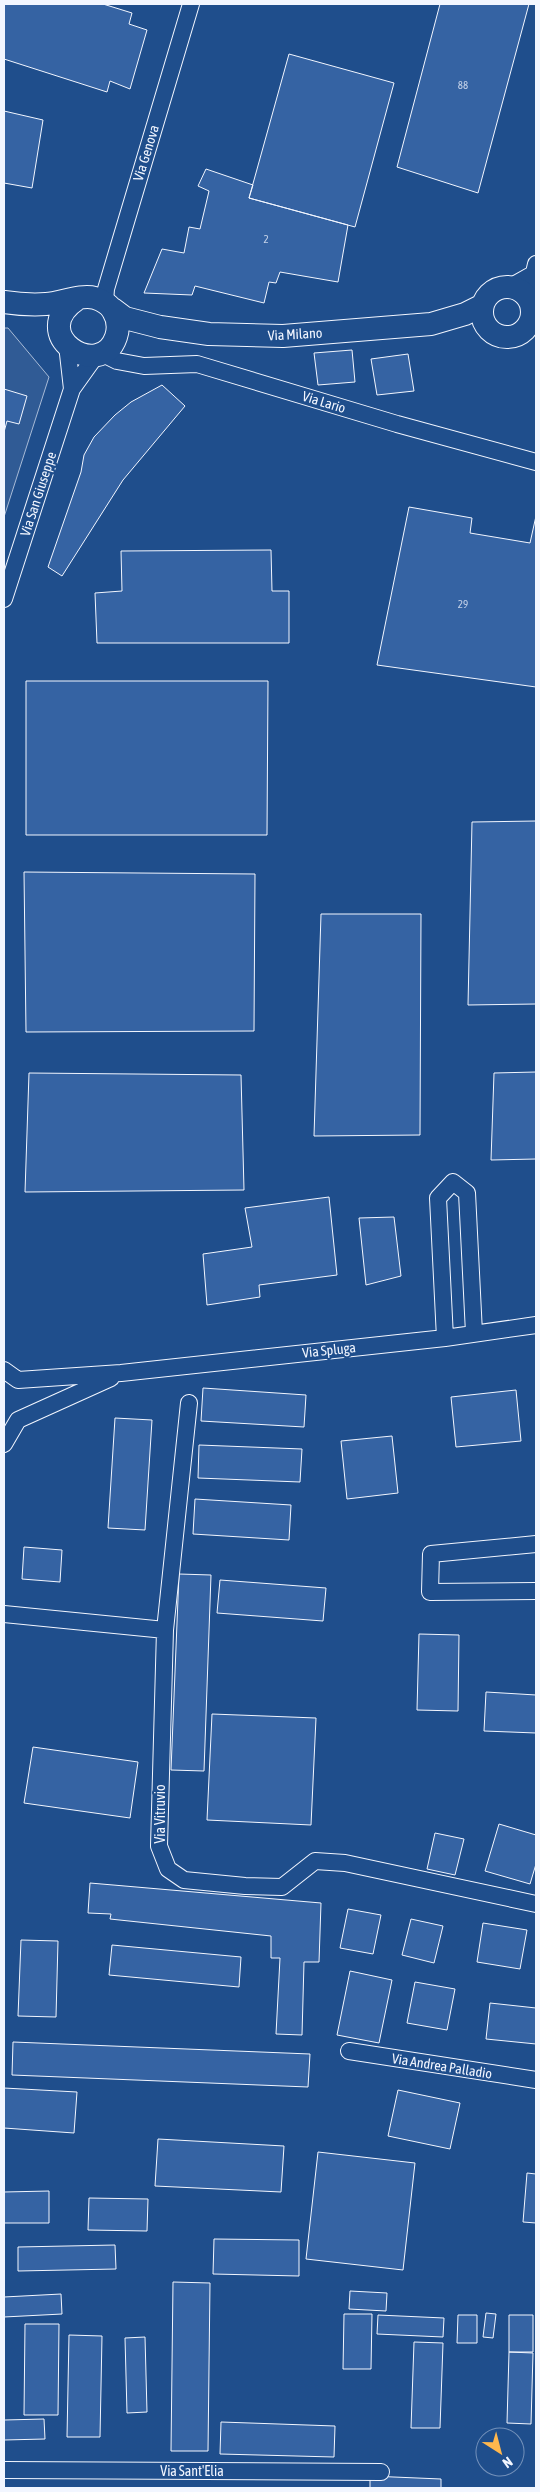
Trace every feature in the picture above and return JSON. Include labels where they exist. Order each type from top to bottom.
[{"type":"main road","points":[[494,291],[528,307],[522,332],[508,337],[494,333],[484,320],[483,304],[494,291]]},
{"type":"main road","points":[[4,303],[45,304],[99,300]]},
{"type":"main road","points":[[63,336],[63,311],[99,300]]},
{"type":"main road","points":[[4,303],[63,336],[78,354],[107,350],[117,320],[99,300]]},
{"type":"main road","name":"Via Milano","points":[[99,300],[125,318],[160,326],[208,334],[273,336],[431,324],[465,314],[483,304]]},
{"type":"main road","name":"Via Milano","points":[[431,324],[494,333]]},
{"type":"main road","name":"Via Milano","points":[[107,350],[160,326]]},
{"type":"street","name":"Via Genova","points":[[99,300],[191,4]]},
{"type":"street","points":[[528,307],[535,269]]},
{"type":"street","name":"Via San Giuseppe","points":[[63,336],[72,389]]},
{"type":"street","name":"Via San Giuseppe","points":[[4,599],[72,389],[107,350]]},
{"type":"street","name":"Via Lario","points":[[107,350],[117,361],[144,366],[197,364],[397,424],[536,462]]},
{"type":"street","points":[[445,1338],[438,1198],[453,1182],[467,1193],[474,1333]]},
{"type":"street","name":"Via Spluga","points":[[4,1370],[18,1380],[121,1373],[445,1338],[536,1325]]},
{"type":"street","name":"Via Spluga","points":[[4,1444],[11,1417],[121,1373]]},
{"type":"street","name":"Via Vitruvio","points":[[189,1403],[165,1630],[159,1846],[168,1870],[184,1880],[245,1886],[282,1887],[315,1861],[345,1863],[536,1904]]},
{"type":"street","points":[[536,1544],[431,1554],[430,1592],[536,1591]]},
{"type":"street","points":[[4,1614],[165,1630]]},
{"type":"street","name":"Via Andrea Palladio","points":[[349,2051],[536,2080]]},
{"type":"street","name":"Via Sant'Elia","points":[[4,2470],[381,2472]]},
{"type":"shaded area","points":[[4,328],[8,328],[49,377],[4,517]]},
{"type":"building","points":[[4,4],[103,4],[132,13],[129,24],[147,30],[130,89],[110,81],[107,92],[4,59]]},
{"type":"building","points":[[440,4],[529,4],[478,193],[397,167]]},
{"type":"building","points":[[289,54],[394,83],[355,227],[249,198]]},
{"type":"building","points":[[4,111],[43,120],[32,188],[4,183]]},
{"type":"building","points":[[206,169],[253,185],[249,198],[348,225],[338,282],[280,272],[276,283],[269,282],[264,303],[195,286],[192,295],[144,293],[162,249],[184,253],[189,227],[200,229],[209,191],[198,186]]},
{"type":"building","points":[[352,350],[355,382],[318,385],[314,353]]},
{"type":"building","points":[[408,354],[414,391],[377,395],[371,359]]},
{"type":"building","points":[[162,385],[185,406],[123,480],[62,576],[48,567],[81,472],[84,455],[94,437],[115,415],[131,402]]},
{"type":"building","points":[[4,389],[27,396],[19,424],[7,421],[4,432]]},
{"type":"building","points":[[409,507],[472,518],[470,533],[530,543],[536,516],[536,687],[377,665]]},
{"type":"building","points":[[271,550],[272,591],[289,591],[289,643],[97,643],[95,593],[122,591],[121,551]]},
{"type":"building","points":[[26,681],[268,681],[267,835],[26,835]]},
{"type":"building","points":[[536,821],[536,1004],[468,1005],[472,822]]},
{"type":"building","points":[[24,872],[255,874],[254,1031],[26,1032]]},
{"type":"building","points":[[321,914],[421,914],[420,1135],[314,1136]]},
{"type":"building","points":[[536,1072],[536,1159],[491,1160],[494,1073]]},
{"type":"building","points":[[29,1073],[241,1075],[244,1190],[25,1192]]},
{"type":"building","points":[[329,1197],[337,1275],[259,1285],[260,1297],[207,1305],[203,1254],[252,1247],[245,1208]]},
{"type":"building","points":[[394,1217],[401,1276],[366,1285],[359,1218]]},
{"type":"building","points":[[203,1388],[306,1395],[304,1427],[201,1421]]},
{"type":"building","points":[[516,1390],[521,1441],[456,1447],[451,1397]]},
{"type":"building","points":[[115,1418],[152,1420],[145,1530],[108,1528]]},
{"type":"building","points":[[392,1436],[398,1493],[347,1499],[341,1441]]},
{"type":"building","points":[[199,1445],[302,1449],[300,1482],[198,1478]]},
{"type":"building","points":[[195,1499],[291,1505],[289,1540],[193,1534]]},
{"type":"building","points":[[24,1547],[62,1550],[60,1582],[22,1579]]},
{"type":"building","points":[[179,1574],[211,1575],[204,1771],[171,1770]]},
{"type":"building","points":[[220,1580],[326,1588],[323,1621],[217,1613]]},
{"type":"building","points":[[419,1634],[459,1635],[458,1711],[417,1710]]},
{"type":"building","points":[[486,1692],[536,1695],[536,1733],[484,1731]]},
{"type":"building","points":[[212,1714],[316,1718],[311,1825],[207,1820]]},
{"type":"building","points":[[33,1747],[138,1762],[130,1818],[24,1803]]},
{"type":"building","points":[[499,1824],[536,1835],[536,1864],[530,1884],[485,1871]]},
{"type":"building","points":[[435,1833],[464,1839],[455,1875],[427,1869]]},
{"type":"building","points":[[90,1883],[321,1903],[319,1962],[304,1962],[302,2035],[276,2034],[280,1958],[271,1958],[271,1936],[110,1919],[111,1914],[88,1913]]},
{"type":"building","points":[[348,1909],[381,1915],[373,1954],[340,1948]]},
{"type":"building","points":[[411,1919],[443,1926],[434,1963],[402,1955]]},
{"type":"building","points":[[483,1923],[527,1930],[520,1969],[477,1962]]},
{"type":"building","points":[[21,1940],[58,1941],[56,2017],[18,2016]]},
{"type":"building","points":[[112,1945],[241,1957],[239,1987],[109,1975]]},
{"type":"building","points":[[350,1971],[392,1980],[379,2043],[337,2035]]},
{"type":"building","points":[[415,1982],[455,1989],[447,2030],[407,2023]]},
{"type":"building","points":[[490,2003],[536,2008],[536,2044],[486,2039]]},
{"type":"building","points":[[13,2042],[310,2054],[308,2087],[12,2075]]},
{"type":"building","points":[[4,2088],[77,2092],[74,2133],[4,2128]]},
{"type":"building","points":[[398,2090],[460,2103],[450,2149],[388,2136]]},
{"type":"building","points":[[158,2139],[284,2146],[281,2192],[155,2186]]},
{"type":"building","points":[[318,2152],[415,2163],[403,2270],[306,2259]]},
{"type":"building","points":[[527,2173],[536,2174],[536,2223],[523,2222]]},
{"type":"building","points":[[49,2191],[49,2223],[4,2223],[4,2192]]},
{"type":"building","points":[[89,2198],[148,2199],[147,2231],[88,2230]]},
{"type":"building","points":[[214,2239],[299,2240],[299,2276],[213,2274]]},
{"type":"building","points":[[115,2245],[116,2269],[18,2271],[18,2247]]},
{"type":"building","points":[[173,2282],[210,2283],[208,2451],[171,2451]]},
{"type":"building","points":[[350,2291],[387,2293],[386,2311],[349,2309]]},
{"type":"building","points":[[61,2294],[62,2314],[4,2317],[4,2297]]},
{"type":"building","points":[[486,2313],[496,2314],[493,2338],[483,2337]]},
{"type":"building","points":[[344,2314],[372,2314],[371,2369],[343,2369]]},
{"type":"building","points":[[378,2315],[444,2318],[443,2337],[377,2334]]},
{"type":"building","points":[[458,2315],[477,2315],[477,2343],[457,2343]]},
{"type":"building","points":[[509,2315],[533,2315],[533,2352],[509,2352]]},
{"type":"building","points":[[25,2324],[59,2324],[58,2415],[24,2415]]},
{"type":"building","points":[[69,2335],[102,2336],[100,2437],[67,2437]]},
{"type":"building","points":[[145,2337],[147,2412],[127,2413],[125,2338]]},
{"type":"building","points":[[414,2342],[443,2343],[440,2428],[411,2428]]},
{"type":"building","points":[[509,2352],[533,2353],[531,2424],[507,2423]]},
{"type":"building","points":[[44,2419],[45,2439],[4,2440],[4,2420]]},
{"type":"building","points":[[221,2422],[335,2426],[334,2457],[220,2454]]},
{"type":"building","points":[[370,2476],[441,2479],[441,2488],[370,2488]]}]
